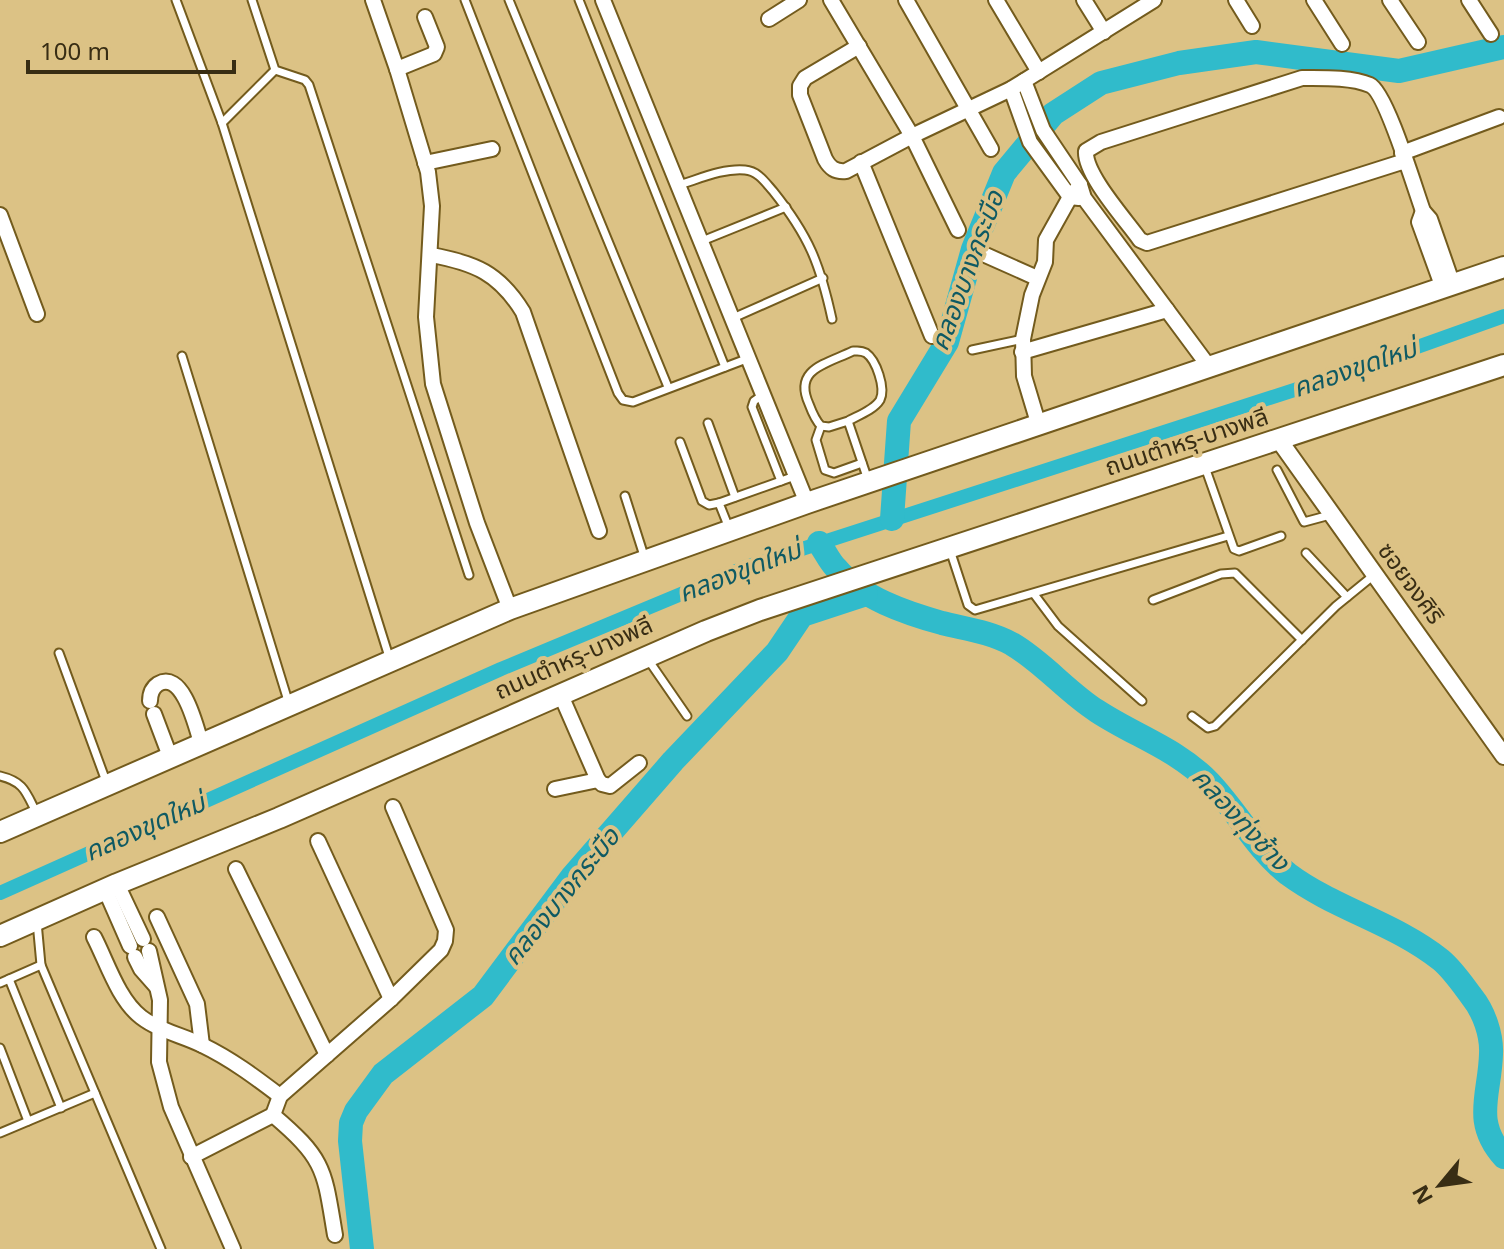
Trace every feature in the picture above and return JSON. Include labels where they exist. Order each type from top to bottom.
[{"type":"main road","points":[[0,832],[510,609],[807,503],[867,475],[944,457],[1039,426],[1504,267]]},
{"type":"main road","name":"ถนนตำหรุ-บางพลี","points":[[0,936],[706,631],[801,596],[1504,365]]},
{"type":"street","points":[[373,0],[425,163],[432,206],[426,317],[433,384],[477,523],[510,609]]},
{"type":"street","points":[[603,0],[807,503]]},
{"type":"street","points":[[769,19],[799,0]]},
{"type":"street","points":[[831,0],[912,136],[958,230]]},
{"type":"street","points":[[906,0],[970,107],[991,149]]},
{"type":"street","points":[[996,0],[1039,72]]},
{"type":"street","points":[[1084,0],[1104,32]]},
{"type":"street","points":[[859,46],[805,78],[800,86],[800,95],[829,167],[839,172],[1011,89],[1154,0]]},
{"type":"street","points":[[1236,0],[1252,26]]},
{"type":"street","points":[[1314,0],[1342,44]]},
{"type":"street","points":[[1390,0],[1418,42]]},
{"type":"street","points":[[1469,0],[1491,34]]},
{"type":"street","points":[[397,69],[434,54],[437,47],[425,17]]},
{"type":"street","points":[[1448,286],[1419,222],[1423,211],[1404,157],[1383,100],[1370,85],[1328,78],[1302,78],[1101,142],[1086,151],[1088,166],[1140,240],[1147,243],[1404,157],[1499,117]]},
{"type":"street","points":[[1024,81],[1043,130],[1078,193]]},
{"type":"street","points":[[1011,89],[1030,142],[1078,193],[1210,368]]},
{"type":"street","points":[[425,163],[492,149]]},
{"type":"street","points":[[861,162],[932,336]]},
{"type":"street","points":[[1039,426],[1024,376],[1022,345],[1037,278],[1045,262],[1046,240],[1078,193]]},
{"type":"street","points":[[0,215],[37,314]]},
{"type":"street","points":[[981,253],[1037,278]]},
{"type":"street","points":[[431,255],[465,261],[496,277],[523,312],[599,531]]},
{"type":"street","points":[[1022,345],[1167,310]]},
{"type":"street","name":"ซอยจงศิริ","points":[[1279,440],[1504,756]]},
{"type":"street","points":[[171,759],[152,707],[150,693],[158,684],[179,687],[202,746]]},
{"type":"street","points":[[560,693],[602,784],[610,786],[639,763]]},
{"type":"street","points":[[555,789],[598,780]]},
{"type":"street","points":[[191,1157],[273,1115],[280,1096],[391,999],[441,950],[446,930],[393,807]]},
{"type":"street","points":[[318,841],[391,999]]},
{"type":"street","points":[[236,869],[327,1055]]},
{"type":"street","points":[[111,886],[160,1000],[159,1062],[171,1107],[233,1249]]},
{"type":"street","points":[[157,917],[197,1004],[202,1045]]},
{"type":"street","points":[[94,937],[125,999],[139,1016],[161,1030],[202,1045],[240,1066],[280,1096]]},
{"type":"street","points":[[273,1115],[302,1140],[319,1162],[325,1176],[335,1235]]},
{"type":"lane","points":[[176,0],[222,123],[391,662]]},
{"type":"lane","points":[[252,0],[275,70]]},
{"type":"lane","points":[[465,0],[623,400],[633,402],[749,358]]},
{"type":"lane","points":[[509,0],[668,387]]},
{"type":"lane","points":[[579,0],[725,367]]},
{"type":"lane","points":[[222,123],[275,70]]},
{"type":"lane","points":[[275,70],[305,80],[309,85],[469,575]]},
{"type":"lane","points":[[679,185],[725,171],[748,170],[760,176],[809,242],[823,278],[832,319]]},
{"type":"lane","points":[[702,241],[786,207]]},
{"type":"lane","points":[[733,318],[823,278]]},
{"type":"lane","points":[[972,350],[1022,345]]},
{"type":"lane","points":[[821,426],[829,427],[848,421],[875,405],[882,392],[872,360],[859,351],[827,363],[804,380],[802,390],[821,426],[816,440],[825,470],[867,475],[848,421]]},
{"type":"lane","points":[[182,356],[290,706]]},
{"type":"lane","points":[[764,394],[752,403],[752,407],[781,481]]},
{"type":"lane","points":[[708,423],[735,497]]},
{"type":"lane","points":[[680,442],[702,501],[709,505],[797,476]]},
{"type":"lane","points":[[1204,465],[1234,549],[1239,551],[1281,536]]},
{"type":"lane","points":[[1277,470],[1304,522],[1330,515]]},
{"type":"lane","points":[[625,496],[646,561]]},
{"type":"lane","points":[[719,503],[730,530]]},
{"type":"lane","points":[[949,548],[971,608],[984,609],[1228,536]]},
{"type":"lane","points":[[1306,553],[1347,597]]},
{"type":"lane","points":[[1153,600],[1221,574],[1235,573],[1302,640]]},
{"type":"lane","points":[[1192,716],[1208,728],[1215,726],[1347,597],[1374,575]]},
{"type":"lane","points":[[1034,594],[1058,626],[1142,701]]},
{"type":"lane","points":[[59,653],[108,786]]},
{"type":"lane","points":[[645,657],[687,716]]},
{"type":"lane","points":[[0,776],[16,780],[24,788],[38,816]]},
{"type":"lane","points":[[37,920],[41,965],[161,1249]]},
{"type":"lane","points":[[0,983],[41,965]]},
{"type":"lane","points":[[9,979],[61,1108]]},
{"type":"lane","points":[[0,1048],[28,1121]]},
{"type":"lane","points":[[0,1132],[95,1093]]},
{"type":"waterway","name":"คลองบางกระบือ","points":[[892,519],[899,421],[947,342],[973,249],[1004,173],[1053,114],[1101,83],[1179,63],[1256,52],[1399,71],[1504,47]]},
{"type":"waterway","name":"คลองขุดใหม่","points":[[0,893],[501,669],[746,567],[1319,382],[1504,316]]},
{"type":"waterway","name":"คลองทุ่งช้าง","points":[[819,543],[846,579],[871,596],[914,614],[995,636],[1023,651],[1097,711],[1197,770],[1266,853],[1288,874],[1325,897],[1404,936],[1441,960],[1476,1003],[1486,1024],[1491,1054],[1486,1119],[1494,1144],[1504,1157]]},
{"type":"waterway","name":"คลองบางกระบือ","points":[[362,1249],[350,1141],[351,1123],[383,1074],[483,996],[572,877],[673,761],[777,652],[802,615],[866,594]]}]
